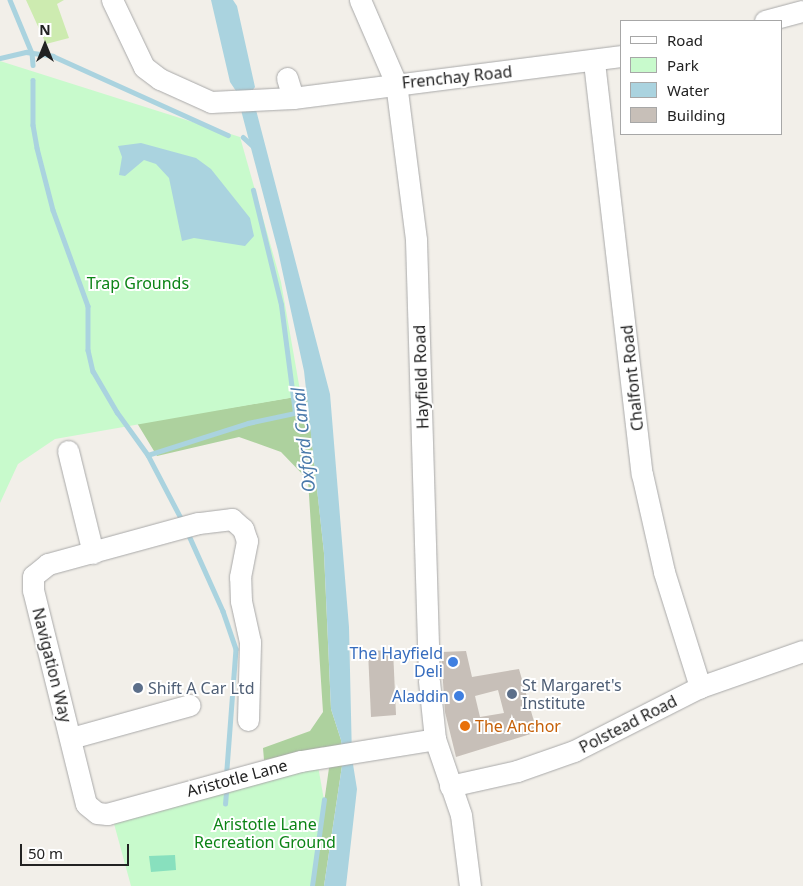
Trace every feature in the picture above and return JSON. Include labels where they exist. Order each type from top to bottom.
[{"type":"street","name":"Frenchay Road","points":[[112,0],[144,67],[160,79],[211,102],[290,88],[396,83],[594,62],[620,56]]},
{"type":"street","name":"Hayfield Road","points":[[360,0],[396,83],[416,240],[429,676],[437,748],[459,784],[470,886]]},
{"type":"street","points":[[768,20],[803,11]]},
{"type":"street","name":"Chalfont Road","points":[[594,62],[642,474],[664,572],[700,687]]},
{"type":"street","points":[[68,451],[93,552]]},
{"type":"street","name":"Navigation Way","points":[[97,814],[86,804],[33,590],[33,576],[48,564],[198,523],[232,519],[243,528],[248,541],[240,577],[240,601],[250,642],[248,720]]},
{"type":"street","name":"Polstead Road","points":[[459,784],[517,771],[574,751],[700,687],[803,651]]},
{"type":"street","points":[[71,738],[190,706]]},
{"type":"street","name":"Aristotle Lane","points":[[97,814],[107,814],[331,755],[379,747],[437,748]]},
{"type":"green space","points":[[26,0],[64,0],[57,4],[69,38],[46,44]]},
{"type":"green space","name":"Trap Grounds","points":[[0,61],[240,137],[281,282],[301,396],[55,439],[18,464],[0,503]]},
{"type":"green space","points":[[307,395],[324,553],[331,709],[341,740],[343,759],[324,886],[312,886],[329,768],[323,747],[264,760],[263,748],[310,731],[323,712],[308,480],[281,452],[239,437],[157,456],[137,423]]},
{"type":"green space","name":"Aristotle Lane Recreation Ground","points":[[318,766],[324,800],[312,886],[131,886],[113,820]]},
{"type":"green space","points":[[175,855],[176,870],[151,872],[149,856]]},
{"type":"water","points":[[211,0],[233,0],[237,6],[255,87],[252,91],[255,106],[330,394],[349,627],[352,758],[357,789],[346,886],[324,886],[343,759],[341,740],[331,709],[324,553],[304,371],[278,251],[236,91],[230,82]]},
{"type":"water","points":[[141,143],[196,158],[211,169],[250,218],[254,236],[245,246],[194,238],[182,241],[169,178],[156,164],[144,160],[125,176],[119,175],[122,157],[118,146]]},
{"type":"building","points":[[393,650],[396,715],[371,717],[368,651]]},
{"type":"building","points":[[466,651],[472,677],[519,669],[537,732],[456,757],[445,712],[441,652]],"holes":[[[498,690],[504,713],[480,717],[475,696]]]},
{"type":"waterway","points":[[10,0],[32,53],[33,65]]},
{"type":"waterway","points":[[0,58],[26,52],[53,56],[228,135]]},
{"type":"waterway","points":[[33,80],[33,125],[37,148],[53,210],[88,306],[88,350],[93,371],[117,412],[148,455],[183,522]]},
{"type":"waterway","points":[[243,137],[252,145]]},
{"type":"waterway","name":"Oxford Canal","points":[[148,455],[248,423],[295,413],[281,305],[253,190]]},
{"type":"waterway","points":[[187,531],[223,611],[236,649],[227,770]]},
{"type":"waterway","points":[[225,804],[226,792]]},
{"type":"waterway","points":[[312,886],[324,800]]},
{"type":"place","name":"The Hayfield Deli","points":[[453,662]]},
{"type":"place","name":"Shift A Car Ltd","points":[[138,688]]},
{"type":"place","name":"St Margaret's Institute","points":[[512,694]]},
{"type":"place","name":"Aladdin","points":[[459,696]]},
{"type":"place","name":"The Anchor","points":[[465,726]]}]
